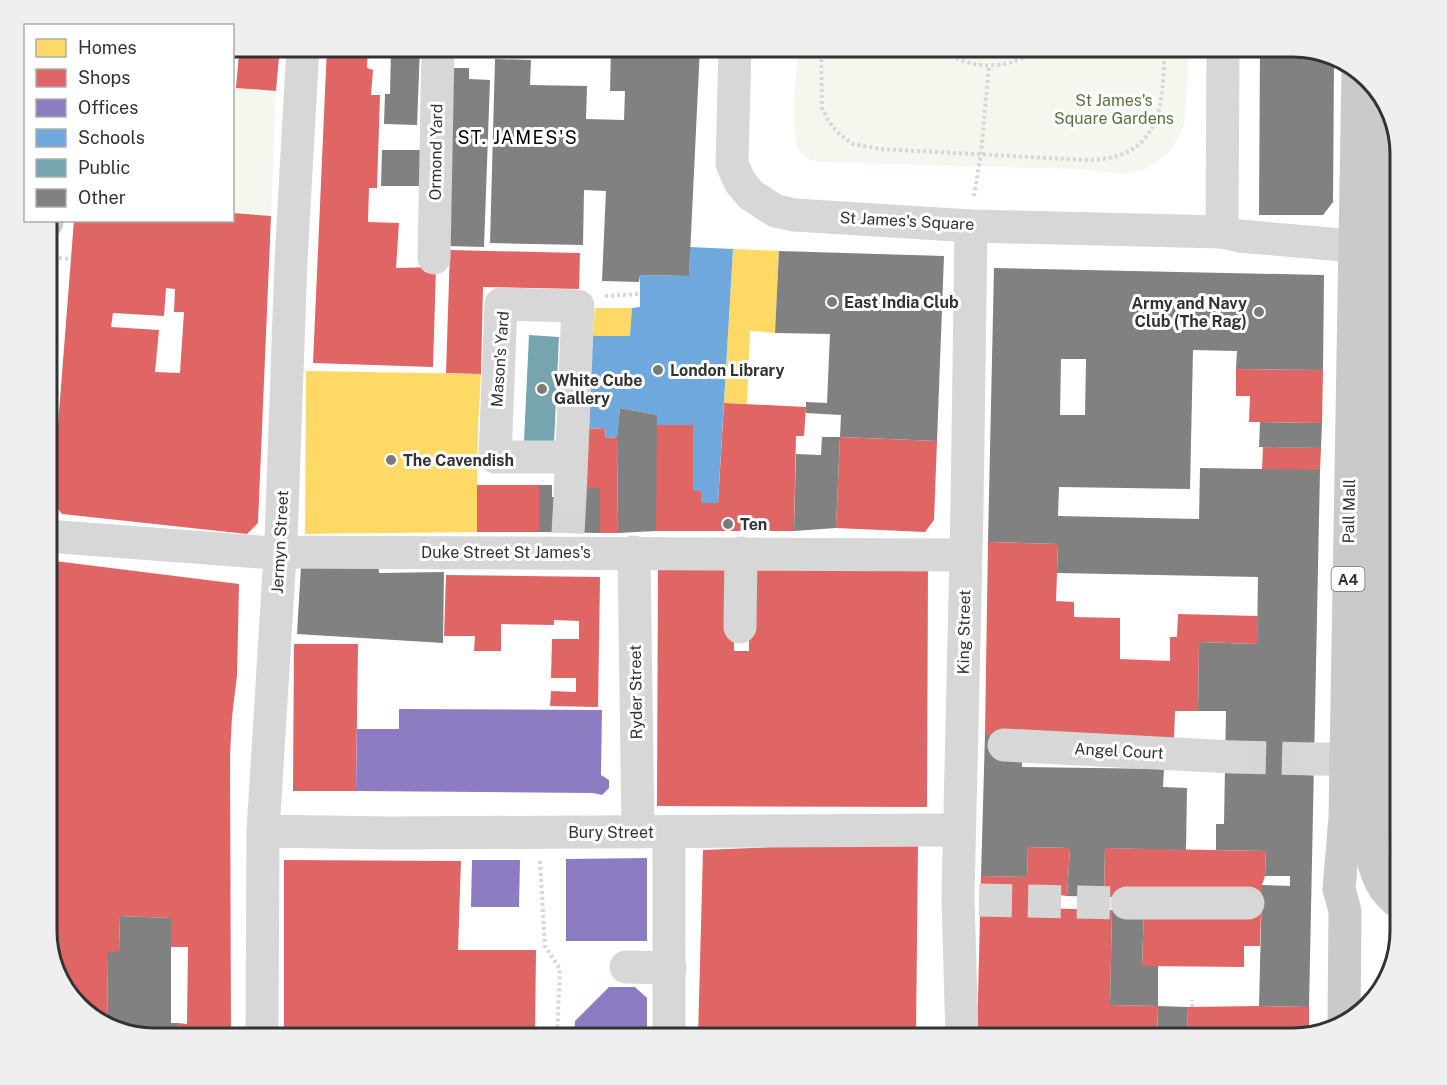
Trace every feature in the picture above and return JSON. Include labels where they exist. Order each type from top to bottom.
[{"type":"main road","name":"Pall Mall","points":[[1344,1014],[1345,911],[1339,889],[1345,819],[1329,759],[1354,246],[1358,82]]},
{"type":"main road","name":"Pall Mall","points":[[1389,138],[1372,856],[1379,880],[1390,893]]},
{"type":"main road","points":[[1345,911],[1374,896],[1390,899]]},
{"type":"street","name":"Jermyn Street","points":[[262,1028],[263,831],[280,552],[291,261],[302,57]]},
{"type":"street","name":"Ormond Yard","points":[[434,258],[438,57]]},
{"type":"street","name":"St James's Square","points":[[735,57],[732,164],[740,182],[751,195],[776,211],[795,215],[970,225],[1221,232],[1239,236],[1354,246],[1387,246]]},
{"type":"street","points":[[1221,232],[1223,57]]},
{"type":"street","name":"King Street","points":[[962,1028],[968,899],[959,830],[983,744],[965,555],[970,225]]},
{"type":"street","name":"Mason's Yard","points":[[570,497],[578,306],[501,304],[495,457],[571,457]]},
{"type":"street","name":"Duke Street St James's","points":[[57,538],[280,552],[567,543],[634,552],[965,555]]},
{"type":"street","name":"Ryder Street","points":[[634,552],[654,832],[670,968],[669,1028]]},
{"type":"street","points":[[740,627],[741,553]]},
{"type":"street","name":"Angel Court","points":[[983,744],[1233,757]]},
{"type":"street","name":"Bury Street","points":[[263,831],[390,833],[959,830]]},
{"type":"street","points":[[1127,903],[1248,903]]},
{"type":"street","points":[[626,967],[670,968]]},
{"type":"path","points":[[821,57],[822,108],[837,132],[852,144],[880,149],[1103,160],[1132,149],[1150,132],[1160,110],[1163,57]]},
{"type":"path","points":[[958,57],[966,62],[989,66],[1012,63],[1023,57]]},
{"type":"path","points":[[978,167],[989,66]]},
{"type":"path","points":[[57,258],[71,259]]},
{"type":"path","points":[[542,873],[545,946],[560,969],[557,1028]]},
{"type":"path","points":[[1192,1000],[1192,1007]]},
{"type":"green space","name":"St James's Square Gardens","points":[[797,57],[1188,57],[1185,121],[1178,139],[1167,155],[1146,169],[1127,174],[1076,169],[819,162],[803,154],[797,146],[794,113]]},
{"type":"green space","points":[[234,88],[276,91],[271,216],[234,213]]},
{"type":"building: Homes","points":[[733,249],[779,251],[775,333],[750,331],[747,404],[724,403]]},
{"type":"building: Homes","points":[[595,308],[632,308],[630,336],[593,336]]},
{"type":"building: Homes","name":"The Cavendish","points":[[306,371],[481,374],[477,532],[305,534]]},
{"type":"building: Shops","points":[[239,57],[279,57],[276,91],[236,88]]},
{"type":"building: Shops","points":[[327,57],[368,57],[367,68],[373,70],[371,95],[380,95],[377,188],[369,188],[368,222],[399,223],[396,268],[436,267],[433,367],[313,363]]},
{"type":"building: Shops","points":[[234,213],[271,216],[258,523],[247,534],[62,514],[57,508],[57,438],[74,222],[234,222]],"holes":[[[166,288],[175,289],[174,312],[184,312],[180,373],[155,372],[159,330],[111,327],[113,313],[164,316]]]},
{"type":"building: Shops","points":[[450,250],[580,253],[579,289],[483,287],[481,374],[446,373]]},
{"type":"building: Shops","points":[[1236,369],[1323,370],[1322,423],[1249,422],[1250,396],[1236,396]]},
{"type":"building: Shops","points":[[724,403],[806,407],[804,436],[796,436],[794,531],[656,531],[656,425],[693,425],[693,491],[701,491],[701,503],[718,503]]},
{"type":"building: Shops","points":[[604,428],[606,438],[617,437],[618,533],[600,533],[600,488],[584,488],[586,429]]},
{"type":"building: Shops","points":[[840,437],[937,441],[934,520],[925,532],[836,528]]},
{"type":"building: Shops","points":[[1263,447],[1321,448],[1320,470],[1262,470]]},
{"type":"building: Shops","points":[[477,485],[539,485],[539,532],[477,532]]},
{"type":"building: Shops","points":[[988,542],[1058,544],[1056,601],[1074,602],[1074,617],[1120,618],[1120,659],[1170,661],[1170,637],[1177,637],[1178,614],[1258,616],[1257,644],[1199,642],[1198,711],[1175,711],[1174,738],[985,734]]},
{"type":"building: Shops","points":[[57,561],[239,584],[237,675],[230,755],[231,1028],[178,1028],[178,1023],[187,1024],[188,947],[171,947],[171,918],[120,916],[119,952],[107,952],[108,1016],[81,995],[70,979],[60,956],[57,937]]},
{"type":"building: Shops","points":[[749,565],[928,566],[927,807],[657,806],[658,569],[735,569],[734,651],[749,651]]},
{"type":"building: Shops","points":[[446,575],[600,577],[598,707],[550,706],[551,691],[576,692],[576,678],[551,678],[552,639],[579,639],[579,621],[554,620],[554,625],[501,624],[501,651],[474,651],[475,636],[444,636]]},
{"type":"building: Shops","points":[[294,644],[358,644],[356,791],[293,791]]},
{"type":"building: Shops","points":[[918,841],[916,1028],[698,1028],[703,850]]},
{"type":"building: Shops","points":[[1028,847],[1070,848],[1067,896],[1036,892],[1045,901],[1035,908],[1112,910],[1110,1005],[1158,1006],[1157,1028],[977,1028],[981,876],[1027,877]]},
{"type":"building: Shops","points":[[1105,848],[1266,851],[1262,899],[1104,897]]},
{"type":"building: Shops","points":[[284,860],[461,861],[458,950],[536,950],[535,1028],[284,1028]]},
{"type":"building: Shops","points":[[1144,910],[1261,912],[1260,946],[1244,946],[1244,967],[1142,966]]},
{"type":"building: Shops","points":[[1188,1007],[1309,1007],[1309,1026],[1187,1028]]},
{"type":"building: Offices","points":[[399,709],[602,710],[601,775],[609,780],[609,788],[602,795],[593,793],[356,791],[357,729],[399,729]]},
{"type":"building: Offices","points":[[647,858],[647,941],[566,941],[566,859]]},
{"type":"building: Offices","points":[[472,860],[520,860],[519,907],[471,907]]},
{"type":"building: Offices","points":[[609,987],[635,987],[647,998],[647,1028],[575,1028],[575,1021]]},
{"type":"building: Schools","name":"London Library","points":[[690,247],[733,249],[718,503],[701,503],[701,491],[693,491],[693,425],[656,425],[657,415],[620,408],[617,437],[606,438],[604,428],[586,429],[593,336],[630,336],[632,308],[640,307],[640,275],[689,276]]},
{"type":"building: Public","name":"White Cube Gallery","points":[[529,335],[559,337],[554,443],[524,441]]},
{"type":"building: Other","points":[[391,57],[420,57],[417,125],[384,124],[385,94],[390,94]]},
{"type":"building: Other","points":[[611,57],[700,57],[689,276],[640,275],[639,282],[602,281],[606,191],[584,190],[583,245],[490,243],[495,59],[531,60],[530,85],[587,86],[586,119],[624,120],[625,91],[610,91]]},
{"type":"building: Other","points":[[1260,57],[1306,58],[1324,62],[1334,67],[1333,202],[1323,215],[1259,215]]},
{"type":"building: Other","points":[[453,68],[469,68],[469,79],[490,80],[484,247],[447,246]]},
{"type":"building: Other","points":[[382,150],[420,150],[420,186],[381,186]]},
{"type":"building: Other","points":[[779,251],[944,256],[937,441],[840,437],[841,415],[806,413],[806,402],[827,403],[830,334],[775,333]]},
{"type":"building: Other","points":[[994,268],[1324,275],[1323,370],[1236,369],[1237,351],[1193,350],[1190,489],[1059,487],[1058,516],[1199,519],[1200,468],[1320,470],[1309,1007],[1259,1006],[1262,885],[1290,886],[1290,876],[1265,876],[1266,851],[1216,850],[1216,824],[1224,824],[1226,711],[1198,711],[1199,642],[1257,644],[1258,577],[1057,573],[1058,544],[988,542]],"holes":[[[1061,359],[1086,359],[1085,415],[1060,415]]]},
{"type":"building: Other","points":[[620,408],[657,415],[656,531],[618,533],[617,437]]},
{"type":"building: Other","points":[[1260,422],[1322,423],[1321,448],[1259,447]]},
{"type":"building: Other","points":[[822,437],[840,437],[836,528],[794,531],[796,454],[821,455]]},
{"type":"building: Other","points":[[539,485],[552,485],[552,497],[578,497],[578,488],[600,488],[600,533],[539,532]]},
{"type":"building: Other","points":[[378,556],[379,573],[444,572],[443,643],[297,634],[301,566]]},
{"type":"building: Other","points":[[985,734],[1004,735],[1022,755],[1022,767],[1164,769],[1163,787],[1187,788],[1186,850],[1105,848],[1104,897],[1067,896],[1070,848],[1028,847],[1027,877],[981,876]]},
{"type":"building: Other","points":[[1112,910],[1144,910],[1142,966],[1158,966],[1158,1006],[1110,1005]]},
{"type":"building: Other","points":[[120,916],[171,918],[171,1023],[178,1023],[178,1028],[135,1026],[108,1016],[107,952],[119,952]]},
{"type":"building: Other","points":[[1158,1006],[1188,1007],[1187,1028],[1157,1028]]},
{"type":"tunnel","points":[[568,533],[570,497]]},
{"type":"tunnel","points":[[1233,757],[1314,759]]},
{"type":"tunnel","points":[[979,900],[1127,903]]},
{"type":"place","name":"East India Club","points":[[832,302]]},
{"type":"place","name":"Army and Navy Club (The Rag)","points":[[1259,312]]},
{"type":"place","name":"London Library","points":[[658,370]]},
{"type":"place","name":"White Cube Gallery","points":[[542,389]]},
{"type":"place","name":"The Cavendish","points":[[391,460]]},
{"type":"place","name":"Ten","points":[[728,524]]},
{"type":"district","name":"ST. JAMES'S","points":[[518,137]]}]
